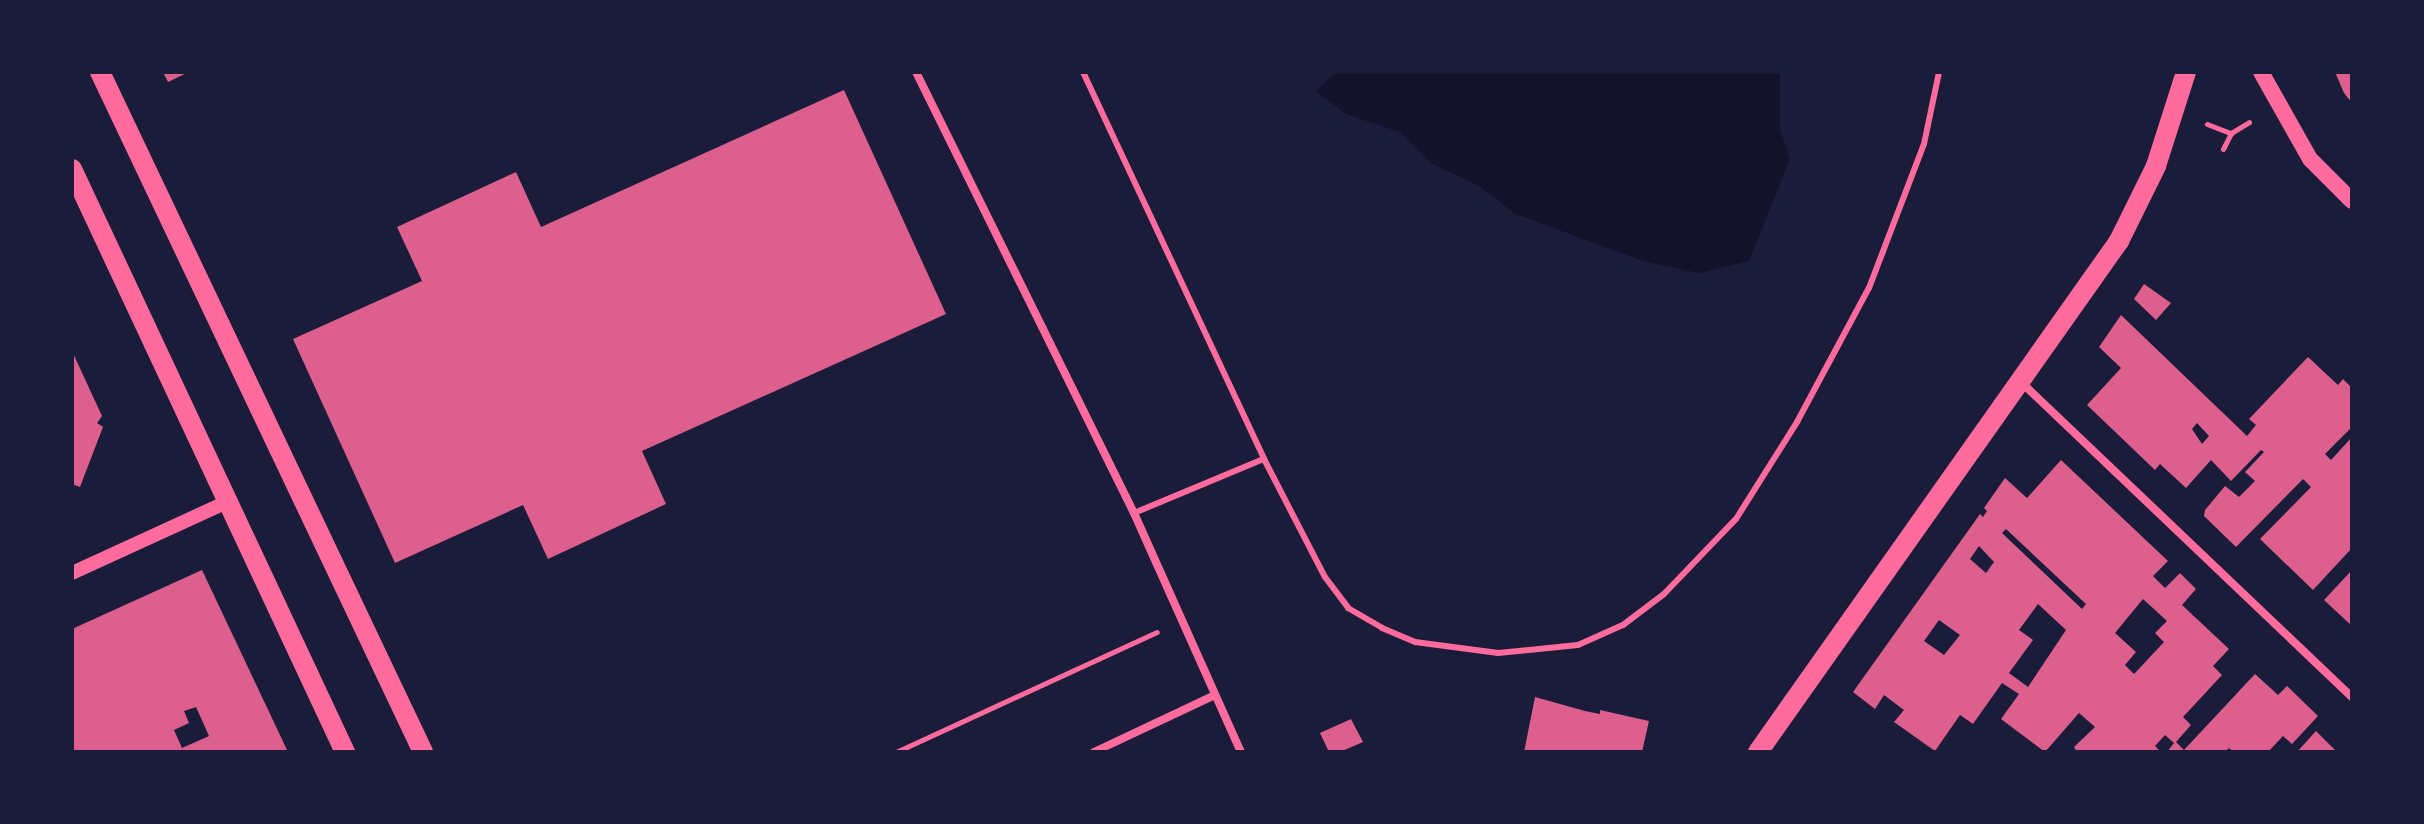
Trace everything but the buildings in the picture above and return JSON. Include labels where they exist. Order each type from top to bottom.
[{"type":"main road","points":[[100,72],[423,752]]},
{"type":"main road","points":[[1758,752],[2119,241],[2156,166],[2186,72]]},
{"type":"main road","points":[[2261,72],[2310,159],[2352,201]]},
{"type":"main road","points":[[72,169],[345,752]]},
{"type":"street","points":[[916,72],[1134,513],[1241,752]]},
{"type":"street","points":[[2020,381],[2352,697]]},
{"type":"street","points":[[72,573],[227,502]]},
{"type":"street","points":[[1094,752],[1215,695]]},
{"type":"lane","points":[[1083,72],[1264,459],[1325,577],[1348,608],[1382,628],[1415,642],[1498,653],[1578,645],[1623,625],[1664,594],[1736,519],[1797,422],[1869,288],[1924,144],[1939,72]]},
{"type":"lane","points":[[1134,513],[1264,459]]},
{"type":"path","points":[[2223,149],[2231,133],[2253,119]]},
{"type":"path","points":[[2206,123],[2231,133]]},
{"type":"path","points":[[896,752],[1182,620]]},
{"type":"shaded area","points":[[1336,72],[1780,72],[1780,129],[1790,158],[1749,261],[1699,273],[1643,261],[1516,214],[1479,186],[1431,163],[1400,132],[1346,114],[1316,91]]}]
